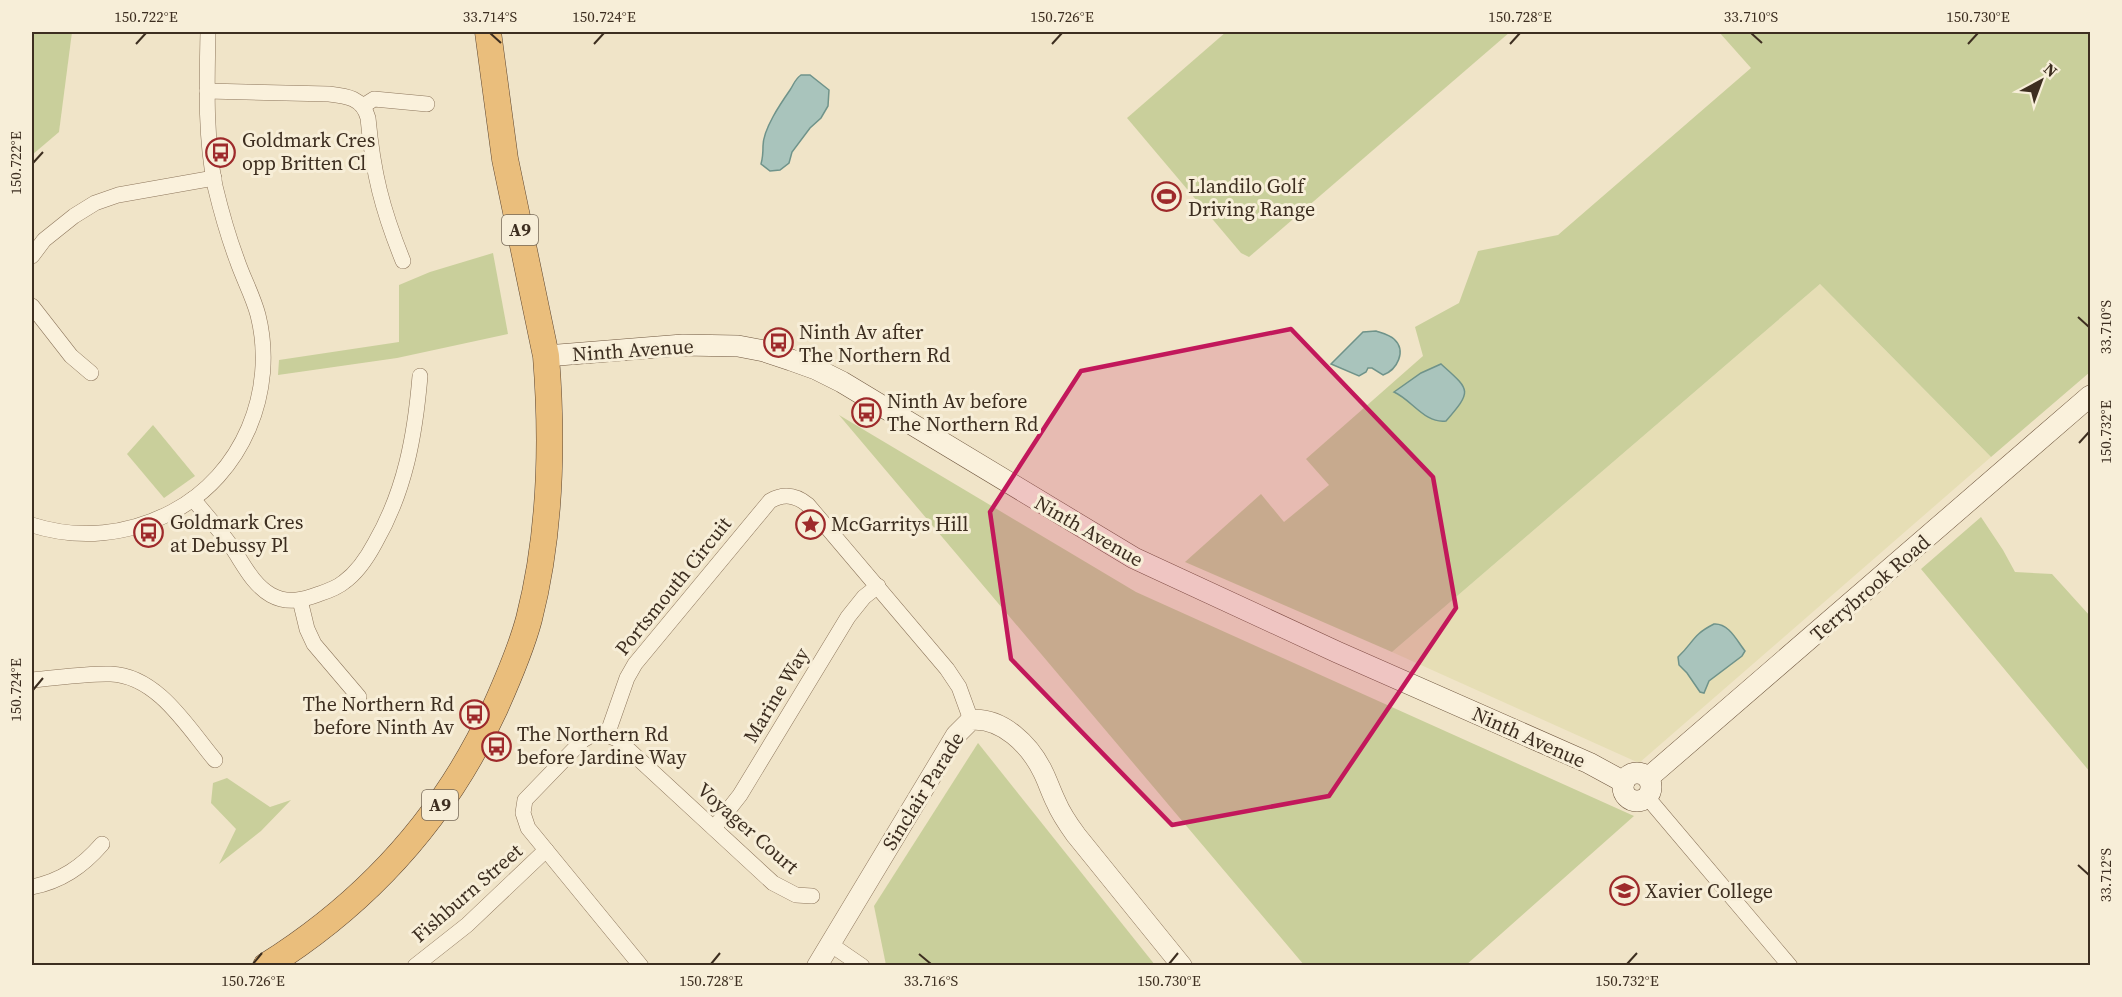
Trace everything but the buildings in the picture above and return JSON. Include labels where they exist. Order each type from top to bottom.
[{"type":"highway","name":"A9","points":[[266,966],[307,938],[346,906],[388,867],[428,821],[460,774],[499,698],[529,621],[536,589],[548,499],[546,356],[505,159],[488,32]]},
{"type":"main road","name":"Ninth Avenue","points":[[546,356],[714,345],[764,351],[816,369],[842,382],[1134,558],[1327,647],[1589,763],[1624,782],[1624,791],[1630,798],[1639,801],[1648,788]]},
{"type":"main road","name":"Terrybrook Road","points":[[1648,788],[2091,396]]},
{"type":"street","points":[[32,525],[76,534],[118,532],[154,521],[193,499],[217,478],[238,450],[254,415],[263,371],[262,336],[258,315],[226,228],[214,178],[208,128],[208,32]]},
{"type":"street","points":[[207,91],[329,94],[347,96],[363,106],[368,118],[372,159],[381,200],[403,261]]},
{"type":"street","points":[[363,106],[374,99],[427,104]]},
{"type":"street","points":[[32,256],[44,240],[74,216],[96,203],[118,195],[214,178]]},
{"type":"street","points":[[32,306],[71,356],[91,373]]},
{"type":"street","points":[[193,499],[262,589],[281,599],[300,600],[333,589],[346,581],[362,565],[399,494],[410,456],[420,376]]},
{"type":"street","name":"Portsmouth Circuit","points":[[607,735],[627,678],[635,664],[766,505],[775,498],[791,496],[808,505],[953,676],[971,720]]},
{"type":"street","name":"Marine Way","points":[[714,828],[740,795],[848,617],[856,606],[878,586]]},
{"type":"street","points":[[300,600],[307,629],[314,644],[359,697]]},
{"type":"street","points":[[32,680],[111,674],[138,680],[164,700],[215,760]]},
{"type":"street","name":"Sinclair Parade","points":[[817,966],[956,735],[971,720],[989,720],[999,725],[1029,750],[1043,772],[1070,826],[1182,966]]},
{"type":"street","points":[[607,735],[590,736],[583,740],[525,800],[523,813],[525,821],[546,850],[635,963]]},
{"type":"street","name":"Voyager Court","points":[[607,735],[617,739],[773,883],[796,895],[812,896]]},
{"type":"street","points":[[1648,788],[1790,966]]},
{"type":"street","points":[[32,888],[71,873],[102,844]]},
{"type":"street","name":"Fishburn Street","points":[[415,966],[467,925],[546,850]]},
{"type":"street","points":[[830,944],[862,966]]},
{"type":"highlighted area","points":[[1291,329],[1433,477],[1456,608],[1329,796],[1172,825],[1011,659],[990,512],[1081,371]]},
{"type":"shaded area","points":[[1820,284],[1991,457],[1639,763],[1392,652]]},
{"type":"green space","points":[[32,32],[72,32],[59,132],[32,155]]},
{"type":"green space","points":[[1226,32],[1510,32],[1249,257],[1241,253],[1127,118]]},
{"type":"green space","points":[[1719,32],[2090,32],[2090,372],[1991,457],[1820,284],[1392,652],[1185,562],[1261,494],[1284,522],[1329,485],[1306,459],[1423,356],[1415,327],[1459,303],[1478,251],[1558,235],[1751,68]]},
{"type":"green space","points":[[493,253],[508,334],[397,358],[278,375],[279,360],[399,342],[399,285],[430,272]]},
{"type":"green space","points":[[839,415],[1136,592],[1634,816],[1466,965],[1304,965]]},
{"type":"green space","points":[[153,425],[195,476],[164,498],[127,454]]},
{"type":"green space","points":[[1981,517],[2015,572],[2052,574],[2090,616],[2090,772],[1921,569]]},
{"type":"green space","points":[[978,743],[1155,965],[886,965],[874,906]]},
{"type":"green space","points":[[227,778],[270,807],[291,800],[261,831],[219,864],[236,829],[211,803],[213,783]]},
{"type":"water","points":[[801,75],[810,75],[829,90],[828,106],[821,118],[810,128],[792,152],[789,163],[780,170],[770,171],[761,164],[766,132],[778,109]]},
{"type":"water","points":[[1376,331],[1392,338],[1400,349],[1399,360],[1388,373],[1383,375],[1368,368],[1359,376],[1331,364],[1363,332]]},
{"type":"water","points":[[1441,364],[1458,380],[1464,391],[1461,403],[1446,421],[1432,419],[1394,392],[1421,373]]},
{"type":"water","points":[[1714,624],[1728,629],[1745,651],[1742,656],[1709,681],[1704,693],[1700,692],[1679,665],[1678,657],[1697,635]]},
{"type":"place","name":"Goldmark Cres opp Britten Cl","points":[[221,152]]},
{"type":"place","name":"Llandilo Golf Driving Range","points":[[1167,197]]},
{"type":"place","name":"Ninth Av after The Northern Rd","points":[[778,343]]},
{"type":"place","name":"Ninth Av before The Northern Rd","points":[[866,413]]},
{"type":"place","name":"McGarritys Hill","points":[[810,524]]},
{"type":"place","name":"Goldmark Cres at Debussy Pl","points":[[149,533]]},
{"type":"place","name":"The Northern Rd before Ninth Av","points":[[475,715]]},
{"type":"place","name":"The Northern Rd before Jardine Way","points":[[496,746]]},
{"type":"place","name":"Xavier College","points":[[1624,891]]}]
